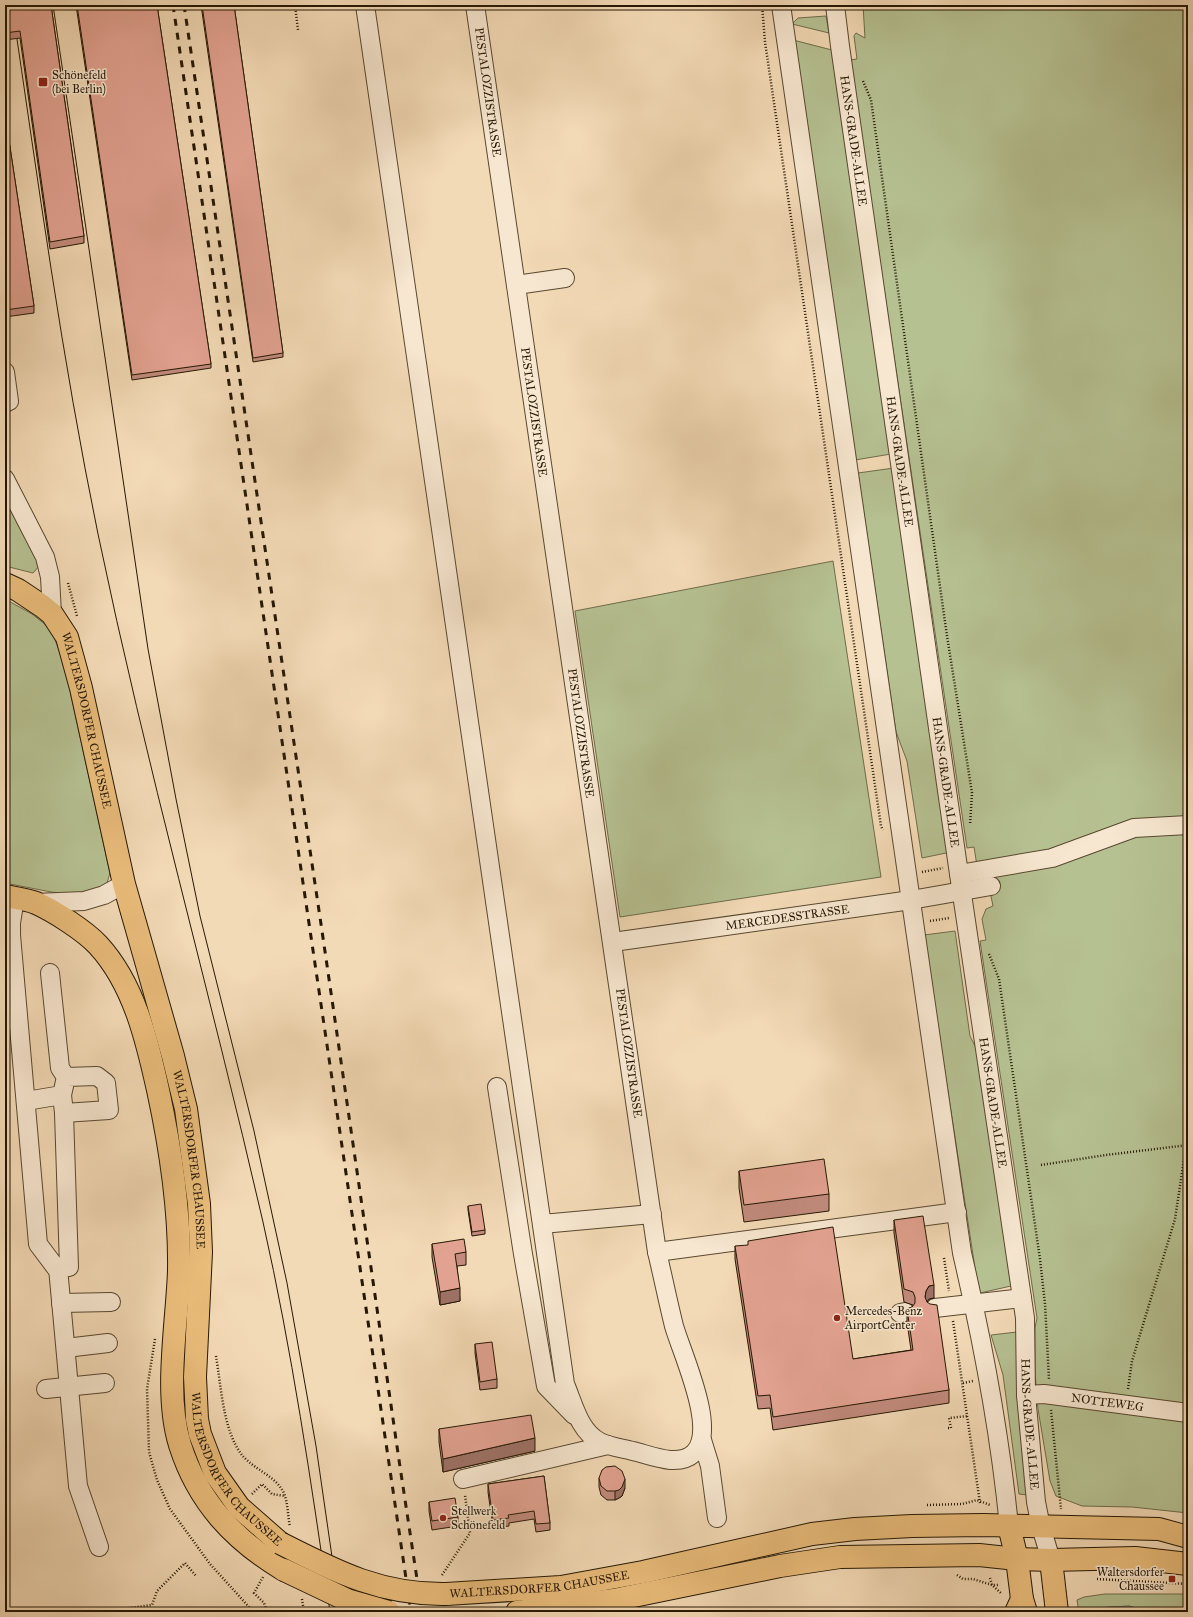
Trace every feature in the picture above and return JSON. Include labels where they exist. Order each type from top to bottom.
[{"type":"main road","name":"WALTERSDORFER CHAUSSEE","points":[[5,584],[32,598],[52,614],[67,636],[81,688],[124,884],[173,1056],[186,1109],[199,1204],[201,1252],[195,1377],[197,1419],[200,1434],[215,1473],[239,1507],[285,1535],[330,1568],[356,1579],[392,1590],[425,1594],[443,1585],[561,1587],[643,1572],[812,1534],[912,1526],[1159,1529],[1188,1537]]},
{"type":"main road","name":"WALTERSDORFER CHAUSSEE","points":[[18,899],[62,918],[97,944],[120,976],[133,1000],[152,1061],[164,1115],[176,1199],[179,1270],[173,1366],[175,1425],[180,1445],[195,1482],[224,1524],[248,1545],[284,1570],[347,1600],[390,1612]]},
{"type":"main road","points":[[1009,1526],[1017,1559],[1017,1605]]},
{"type":"main road","name":"WALTERSDORFER CHAUSSEE","points":[[516,1612],[614,1600],[780,1566],[840,1557],[979,1555],[1017,1559],[1051,1560],[1135,1558],[1188,1564]]},
{"type":"main road","points":[[1051,1560],[1056,1612]]},
{"type":"street","points":[[365,5],[565,1384],[581,1423]]},
{"type":"street","name":"PESTALOZZISTRASSE","points":[[475,5],[613,942],[657,1252],[674,1326],[694,1384],[702,1418],[697,1447],[710,1466],[717,1518]]},
{"type":"street","points":[[781,5],[962,1253],[974,1303],[988,1376],[1006,1490],[1009,1526]]},
{"type":"street","name":"HANS-GRADE-ALLEE","points":[[835,5],[1025,1318],[1026,1395],[1036,1502],[1040,1527],[1051,1560]]},
{"type":"street","points":[[516,285],[565,278]]},
{"type":"street","points":[[5,372],[9,401],[5,403]]},
{"type":"street","points":[[5,479],[45,557],[50,577],[52,614]]},
{"type":"street","points":[[960,877],[1052,858],[1134,828],[1188,825]]},
{"type":"street","points":[[960,877],[991,886]]},
{"type":"street","name":"MERCEDESSTRASSE","points":[[613,942],[911,900],[960,877]]},
{"type":"street","points":[[50,973],[60,1068],[66,1077],[62,1095],[70,1267],[58,1268],[56,1268],[38,1244],[11,923],[18,899],[84,901],[104,895],[124,884]]},
{"type":"street","points":[[64,1113],[109,1110],[106,1083],[97,1076],[66,1077]]},
{"type":"street","points":[[497,1087],[523,1254],[546,1386],[581,1423],[589,1435],[601,1443],[669,1460],[684,1458],[697,1447]]},
{"type":"street","points":[[26,1101],[62,1095]]},
{"type":"street","points":[[657,1252],[957,1212]]},
{"type":"street","points":[[542,1224],[652,1214]]},
{"type":"street","points":[[58,1268],[78,1486],[99,1547]]},
{"type":"street","points":[[935,1308],[1022,1298]]},
{"type":"street","points":[[61,1303],[111,1302]]},
{"type":"street","points":[[66,1348],[108,1343]]},
{"type":"street","points":[[46,1389],[105,1383]]},
{"type":"street","name":"NOTTEWEG","points":[[1026,1395],[1050,1395],[1188,1413]]},
{"type":"street","points":[[463,1479],[608,1445]]},
{"type":"path","points":[[295,5],[298,30]]},
{"type":"path","points":[[762,5],[765,42],[881,826]]},
{"type":"path","points":[[863,79],[871,100],[946,628],[972,793],[970,833]]},
{"type":"path","points":[[907,874],[960,877]]},
{"type":"path","points":[[915,923],[966,916]]},
{"type":"path","points":[[986,947],[999,979],[1033,1203],[1045,1304],[1051,1412],[1062,1511]]},
{"type":"path","points":[[1041,1165],[1187,1145],[1175,1220],[1132,1361],[1126,1404]]},
{"type":"path","points":[[215,1350],[227,1425],[242,1454],[254,1466],[278,1485],[285,1496],[285,1535]]},
{"type":"path","points":[[963,1382],[975,1381]]},
{"type":"path","points":[[948,1428],[950,1428],[949,1418],[968,1416]]},
{"type":"path","points":[[443,1585],[470,1533],[463,1479]]},
{"type":"path","points":[[251,1495],[262,1484],[272,1494],[285,1496]]},
{"type":"path","points":[[99,1612],[152,1605],[157,1591],[185,1563],[196,1576]]},
{"type":"path","points":[[950,1574],[992,1585],[999,1585]]},
{"type":"path","points":[[263,1577],[254,1593],[264,1603],[267,1612]]},
{"type":"path","points":[[990,1578],[992,1585],[1017,1605]]},
{"type":"path","points":[[1095,1579],[1188,1584]]},
{"type":"green space","points":[[863,5],[1188,5],[1188,1513],[1132,1507],[1082,1506],[1056,1496],[1050,1481],[1038,1409],[1035,1373],[1035,1328],[1037,1318],[980,941],[986,940],[982,919],[986,909],[993,906],[987,877],[978,872],[974,847],[967,848],[850,60],[857,59],[854,36],[856,33],[865,38]]},
{"type":"green space","points":[[826,16],[829,33],[792,24],[798,18]]},
{"type":"green space","points":[[793,40],[832,50],[891,454],[855,460]]},
{"type":"green space","points":[[894,468],[951,852],[922,858],[907,761],[896,732],[858,473]]},
{"type":"green space","points":[[5,500],[40,565],[33,573],[5,566]]},
{"type":"green space","points":[[833,561],[881,877],[620,917],[575,611]]},
{"type":"green space","points":[[5,599],[32,614],[51,629],[64,664],[110,873],[107,883],[99,889],[82,895],[51,892],[5,883]]},
{"type":"green space","points":[[955,931],[970,1036],[979,1054],[1011,1286],[980,1293],[924,935]]},
{"type":"green space","points":[[1017,1332],[1028,1495],[1019,1494],[1003,1375],[991,1335]]},
{"type":"green space","points":[[1105,1594],[1188,1594],[1188,1612],[1160,1609],[1139,1609],[1129,1606],[1095,1608],[1091,1612],[1079,1612],[1077,1600],[1084,1597]]},
{"type":"water","points":[[1129,1606],[1139,1609],[1160,1609],[1188,1612],[1091,1612],[1095,1608]]},
{"type":"building","points":[[5,5],[51,5],[84,236],[50,242],[20,31],[5,33]]},
{"type":"building","points":[[77,5],[157,5],[211,364],[132,375]]},
{"type":"building","points":[[202,5],[234,5],[283,353],[253,358]]},
{"type":"building","points":[[5,114],[34,306],[5,310]]},
{"type":"building","points":[[824,1159],[829,1194],[744,1205],[739,1171]]},
{"type":"building","points":[[481,1204],[485,1230],[472,1232],[468,1206]]},
{"type":"building","points":[[923,1216],[934,1285],[929,1286],[925,1297],[927,1302],[930,1304],[937,1305],[949,1390],[773,1417],[770,1395],[758,1396],[735,1246],[748,1245],[748,1241],[833,1227],[853,1359],[913,1350],[907,1309],[912,1307],[915,1303],[915,1297],[913,1292],[904,1289],[894,1220]]},
{"type":"building","points":[[464,1239],[466,1252],[455,1254],[460,1288],[440,1292],[432,1244]]},
{"type":"building","points":[[492,1342],[497,1379],[480,1382],[475,1344]]},
{"type":"building","points":[[531,1415],[535,1438],[443,1459],[439,1429]]},
{"type":"building","points":[[615,1466],[622,1471],[625,1479],[619,1490],[607,1491],[601,1486],[599,1478],[602,1470],[606,1467]]},
{"type":"building","points":[[544,1476],[550,1523],[536,1524],[534,1511],[508,1515],[509,1518],[493,1520],[488,1484]]},
{"type":"building","points":[[455,1498],[458,1517],[432,1521],[429,1502]]},
{"type":"tram line","points":[[12,5],[62,336],[98,534],[157,793],[243,1136],[263,1222],[283,1319],[300,1416],[330,1612]]},
{"type":"tram line","points":[[53,5],[148,649],[200,916],[254,1131],[287,1283],[316,1446],[340,1612]]},
{"type":"railway","points":[[173,5],[411,1612]]},
{"type":"railway","points":[[184,5],[422,1612]]},
{"type":"place","name":"Schönefeld (bei Berlin)","points":[[43,82]]},
{"type":"place","name":"Mercedes-Benz AirportCenter","points":[[837,1318]]},
{"type":"place","name":"Stellwerk Schönefeld","points":[[443,1518]]},
{"type":"place","name":"Waltersdorfer Chaussee","points":[[1172,1579]]}]
